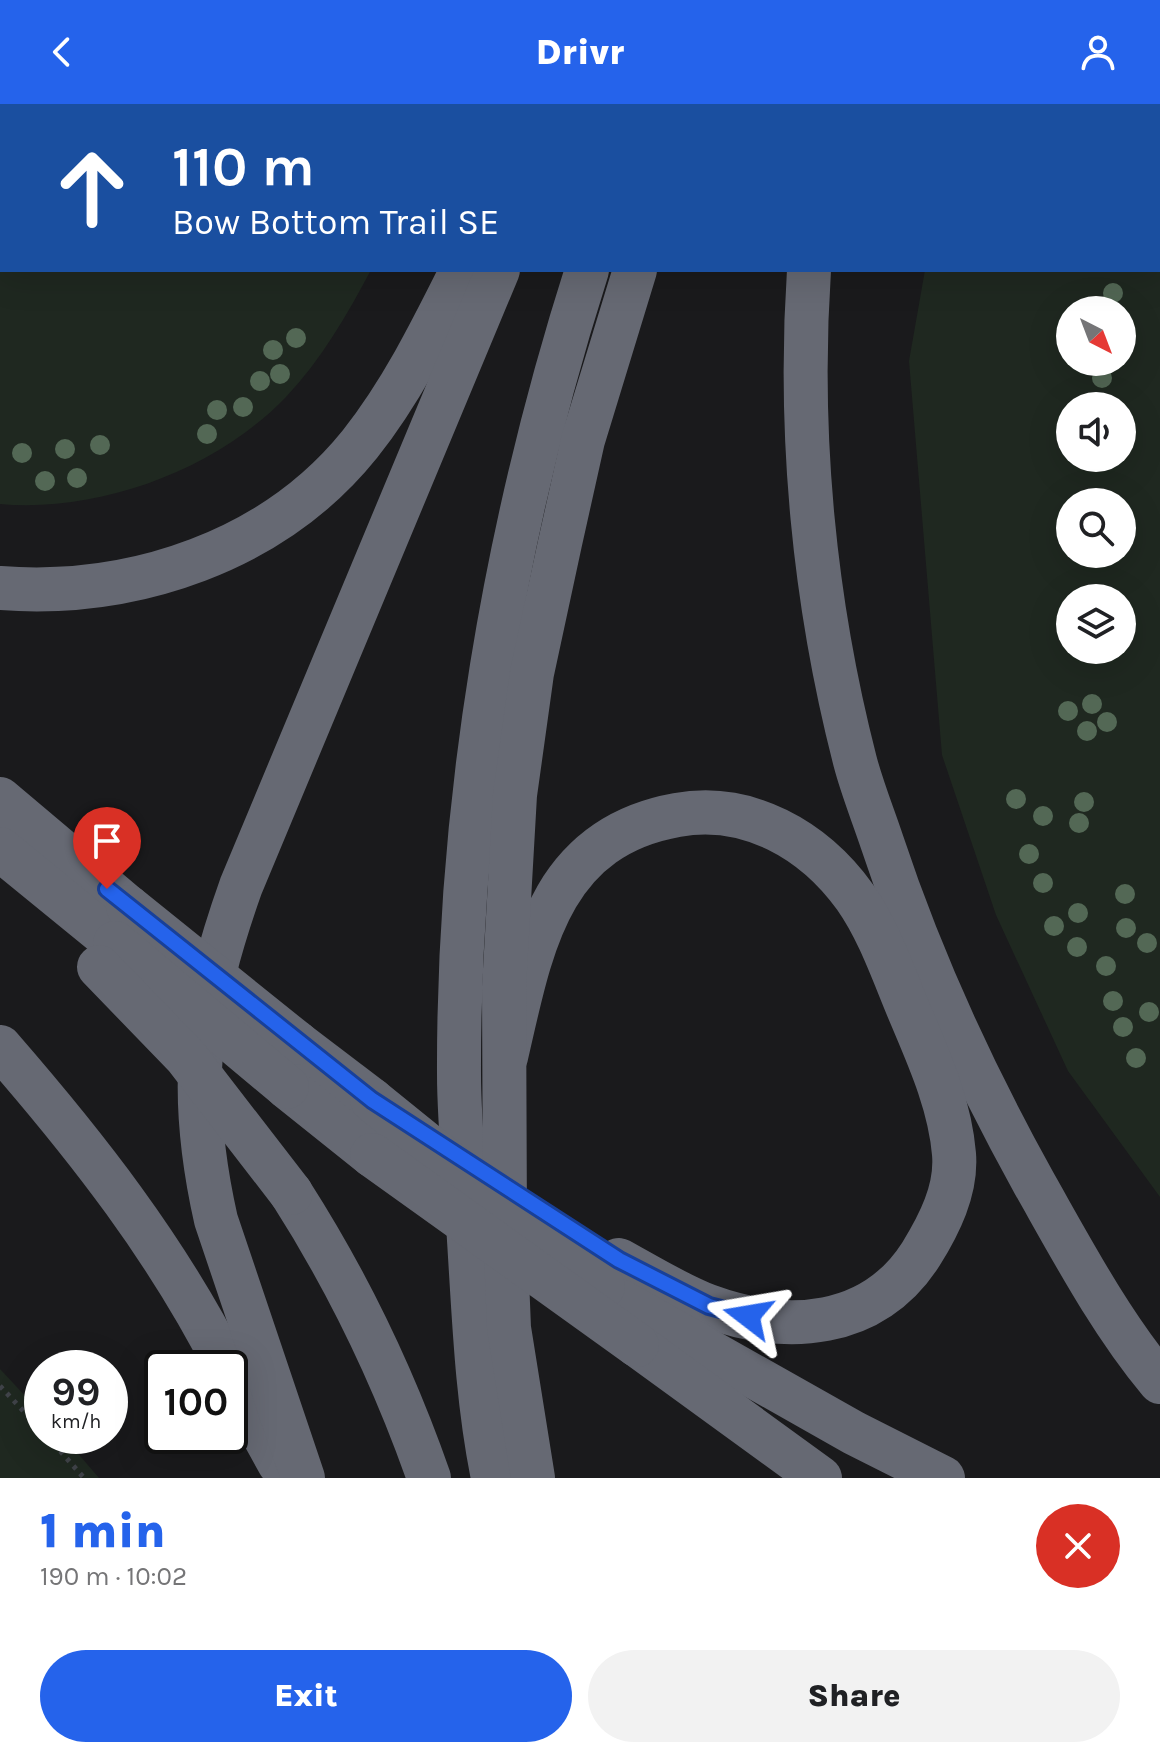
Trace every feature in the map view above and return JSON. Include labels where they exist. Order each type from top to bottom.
[{"type":"highway","points":[[0,588],[70,589],[157,575],[202,560],[270,524],[333,473],[359,445],[418,354],[461,272]]},
{"type":"highway","points":[[303,1478],[216,1220],[206,1177],[197,1100],[199,1044],[223,939],[241,886],[497,272]]},
{"type":"highway","points":[[493,1478],[475,1324],[459,1077],[465,883],[486,716],[516,538],[554,373],[586,272]]},
{"type":"highway","points":[[533,1478],[509,1328],[507,895],[515,795],[532,673],[583,440],[634,272]]},
{"type":"highway","points":[[809,272],[806,425],[814,526],[831,649],[855,763],[903,905],[951,1020],[997,1116],[1073,1251],[1160,1382]]},
{"type":"highway","points":[[0,799],[114,939],[186,1057],[291,1193],[325,1245],[363,1322],[429,1478]]},
{"type":"highway","points":[[506,1057],[528,963],[549,906],[574,869],[610,840],[649,820],[703,810],[749,817],[795,838],[834,871],[869,921],[939,1086],[954,1157],[945,1207],[935,1231],[907,1274],[885,1295],[859,1310],[830,1321],[748,1316],[619,1281]]},
{"type":"highway","points":[[0,849],[114,939],[287,1087],[372,1155],[820,1478]]},
{"type":"highway","points":[[0,871],[297,1043],[619,1281],[854,1433],[943,1478]]},
{"type":"highway","points":[[0,1047],[114,1182],[158,1249],[217,1350]]},
{"type":"highway","points":[[248,1406],[288,1478]]},
{"type":"path","points":[[0,1386],[24,1412]]},
{"type":"path","points":[[63,1454],[84,1478]]},
{"type":"shaded area","points":[[0,272],[370,272],[333,336],[299,383],[258,423],[226,446],[154,481],[116,493],[38,505],[0,504]]},
{"type":"shaded area","points":[[925,272],[1160,272],[1160,1197],[1068,1071],[996,915],[942,755],[909,361]]},
{"type":"shaded area","points":[[0,1369],[24,1395],[24,1454],[78,1454],[99,1478],[0,1478]]},
{"type":"route","points":[[107,889],[372,1100],[619,1260],[709,1306],[748,1316]]}]
